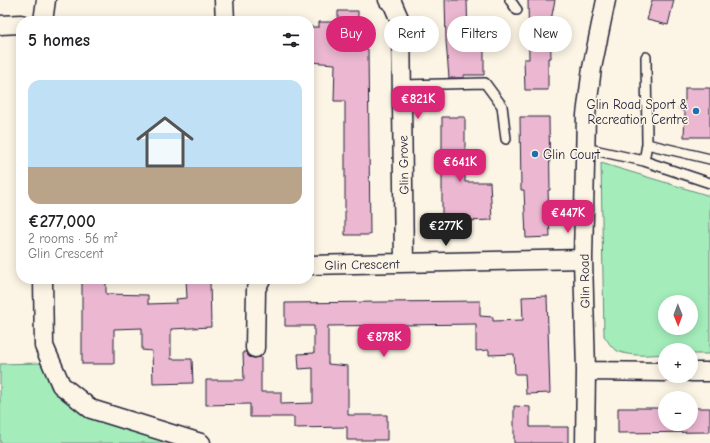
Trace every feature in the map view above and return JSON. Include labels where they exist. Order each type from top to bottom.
[{"type":"street","points":[[44,16],[46,0]]},
{"type":"street","points":[[224,0],[225,16]]},
{"type":"street","name":"Glin Road","points":[[585,443],[586,371],[583,259],[586,115],[592,68],[606,0]]},
{"type":"street","name":"Glin Grove","points":[[391,1],[401,23],[404,263]]},
{"type":"street","points":[[0,25],[16,24]]},
{"type":"street","name":"Glin Crescent","points":[[314,265],[583,259]]},
{"type":"street","points":[[43,284],[44,346],[61,385],[91,409],[201,443]]},
{"type":"street","points":[[255,348],[256,289],[258,284]]},
{"type":"street","points":[[586,371],[658,372]]},
{"type":"street","points":[[698,372],[710,372]]},
{"type":"lane","points":[[510,0],[517,10]]},
{"type":"lane","points":[[644,161],[647,144],[646,58]]},
{"type":"lane","points":[[402,85],[484,83],[502,106],[506,139]]},
{"type":"lane","points":[[647,144],[710,159]]},
{"type":"lane","points":[[585,148],[644,161],[710,183]]},
{"type":"green space","points":[[601,163],[710,196],[710,354],[698,354],[698,343],[658,343],[658,354],[645,355],[623,353],[611,346],[604,336]]},
{"type":"green space","points":[[41,363],[52,389],[74,408],[99,421],[171,443],[0,443],[0,364]]},
{"type":"building","points":[[445,0],[467,0],[467,16],[447,16],[447,52],[484,52],[484,75],[464,75],[464,78],[449,78],[446,41]]},
{"type":"building","points":[[528,0],[555,0],[552,16],[528,16]]},
{"type":"building","points":[[652,0],[674,0],[668,25],[647,20]]},
{"type":"building","points":[[338,11],[358,11],[358,16],[338,16]]},
{"type":"building","points":[[319,22],[326,22],[326,52],[368,52],[370,235],[345,235],[345,101],[334,101],[335,64],[314,62],[314,27],[319,27]]},
{"type":"building","points":[[529,52],[551,52],[551,58],[548,58],[548,90],[525,90],[524,59],[529,59]]},
{"type":"building","name":"Glin Road Sport & Recreation Centre","points":[[685,88],[710,88],[710,137],[684,137],[685,113],[678,108],[685,100]]},
{"type":"building","points":[[442,117],[465,117],[465,182],[490,182],[492,220],[466,221],[466,234],[442,235]]},
{"type":"building","name":"Glin Court","points":[[520,117],[549,117],[550,190],[548,190],[550,237],[526,238],[524,190],[521,190]]},
{"type":"building","points":[[82,284],[106,284],[106,294],[148,295],[148,304],[177,303],[176,299],[187,298],[186,284],[210,284],[211,327],[171,329],[171,359],[192,359],[193,383],[153,384],[152,351],[142,350],[142,328],[114,329],[114,364],[82,364]]},
{"type":"building","points":[[547,296],[550,393],[526,394],[525,374],[515,374],[514,354],[489,355],[489,350],[476,351],[476,324],[328,326],[328,364],[348,366],[348,415],[387,415],[387,440],[347,440],[347,427],[294,428],[294,417],[250,417],[250,404],[206,405],[206,380],[244,380],[243,352],[246,352],[249,357],[261,357],[261,392],[281,392],[281,404],[313,403],[313,368],[299,369],[298,354],[314,353],[314,326],[285,326],[285,303],[480,301],[480,316],[493,317],[493,321],[523,320],[522,297]]},
{"type":"building","points":[[514,406],[530,407],[530,427],[568,427],[568,443],[514,443]]},
{"type":"building","points":[[618,408],[658,408],[658,431],[698,431],[698,408],[710,408],[710,432],[618,433]]},
{"type":"place","name":"Glin Road Sport & Recreation Centre","points":[[696,111]]},
{"type":"place","name":"Glin Court","points":[[535,154]]}]
